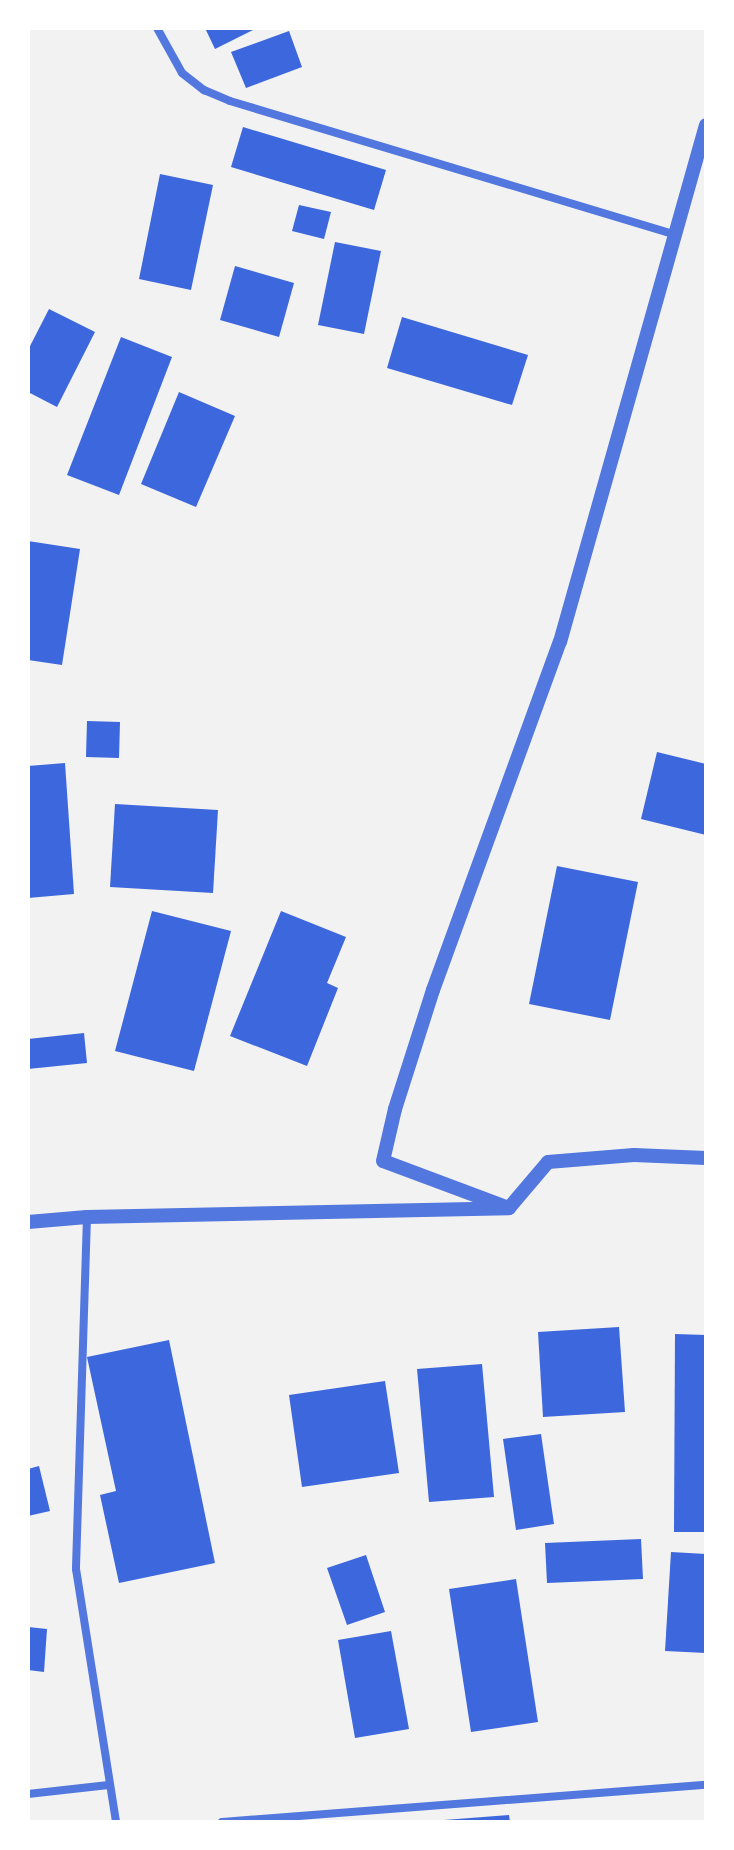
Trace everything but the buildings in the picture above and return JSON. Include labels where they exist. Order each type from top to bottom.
[{"type":"street","points":[[157,28],[182,73],[204,90],[230,101],[673,234]]},
{"type":"street","points":[[509,1208],[383,1161],[395,1109],[433,990],[560,642],[706,125]]},
{"type":"street","points":[[28,1222],[87,1217],[509,1208],[548,1162],[634,1155],[706,1158]]},
{"type":"street","points":[[87,1217],[76,1569],[116,1822]]},
{"type":"street","points":[[28,1794],[108,1785]]},
{"type":"street","points":[[222,1822],[706,1785]]}]
